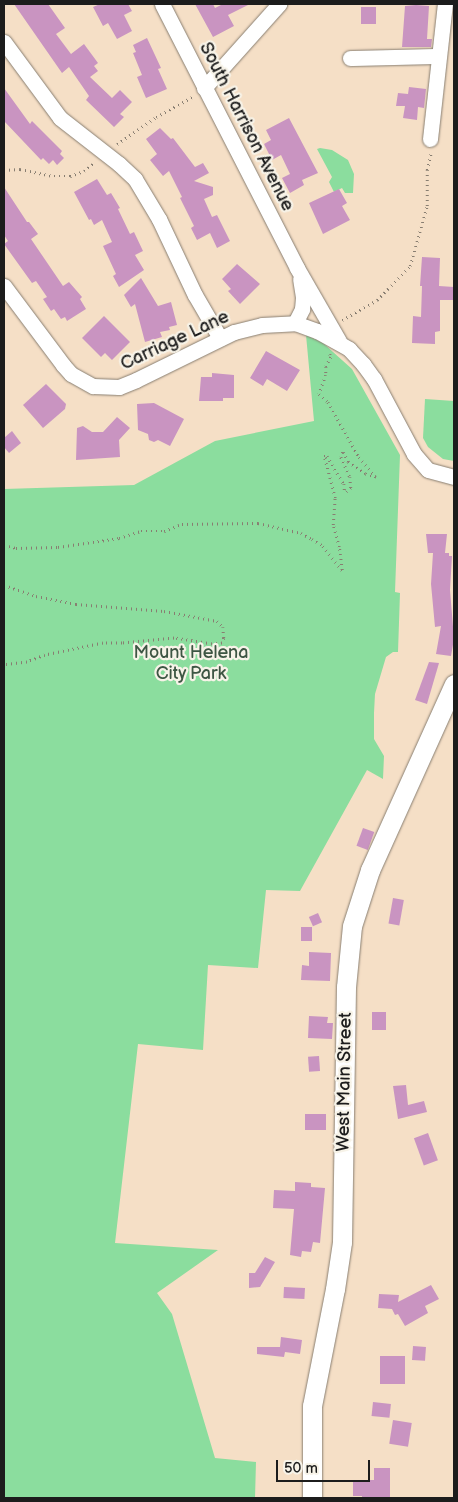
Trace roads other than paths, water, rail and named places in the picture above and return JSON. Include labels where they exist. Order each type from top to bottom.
[{"type":"street","name":"South Harrison Avenue","points":[[162,4],[297,268],[334,348]]},
{"type":"street","points":[[204,88],[279,4]]},
{"type":"street","points":[[430,138],[445,4]]},
{"type":"street","points":[[4,42],[60,118],[119,164],[135,179],[159,219],[195,296],[220,338]]},
{"type":"street","points":[[350,58],[438,56]]},
{"type":"street","name":"South Harrison Avenue","points":[[295,323],[302,309],[303,297],[297,268]]},
{"type":"street","name":"Carriage Lane","points":[[4,286],[63,365],[78,379],[93,386],[119,387],[220,338],[234,332],[262,325],[295,323],[318,331],[334,348],[363,364],[374,379],[414,454],[428,470],[454,477]]},
{"type":"street","name":"West Main Street","points":[[312,1498],[312,1406],[336,1289],[342,1242],[346,987],[352,926],[370,870],[454,684]]},
{"type":"park label","name":"Mount Helena City Park","points":[[191,664]]}]
